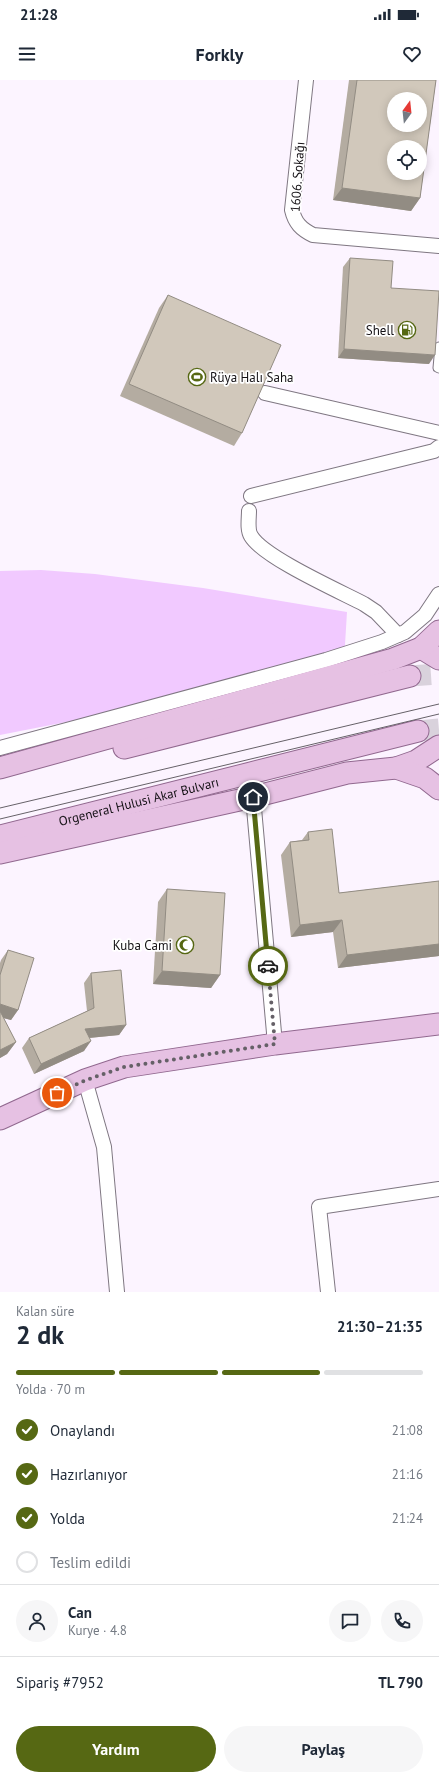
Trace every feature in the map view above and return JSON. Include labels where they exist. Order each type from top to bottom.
[{"type":"main road","points":[[0,768],[393,659],[421,648],[439,631]]},
{"type":"main road","points":[[421,648],[439,659]]},
{"type":"main road","points":[[0,779],[410,676]]},
{"type":"main road","name":"Orgeneral Hulusi Akar Bulvarı","points":[[0,836],[418,731]]},
{"type":"main road","points":[[0,853],[253,797],[347,774],[396,768],[416,761],[439,746]]},
{"type":"main road","points":[[396,768],[425,778],[439,789]]},
{"type":"main road","points":[[0,1119],[86,1080],[124,1067],[275,1044],[439,1024]]},
{"type":"street","name":"1606. Sokağı","points":[[306,80],[292,210],[298,226],[304,231],[313,234],[439,246]]},
{"type":"street","points":[[264,393],[439,433]]},
{"type":"street","points":[[251,496],[434,451],[439,447]]},
{"type":"street","points":[[249,511],[249,534],[257,545],[272,556],[370,608],[398,634]]},
{"type":"street","points":[[0,748],[326,660],[382,642],[405,632],[425,615],[439,594]]},
{"type":"street","points":[[253,797],[275,1044]]},
{"type":"street","points":[[86,1080],[104,1147],[117,1292]]},
{"type":"street","points":[[328,1292],[319,1207],[439,1189]]},
{"type":"lane","points":[[439,346],[437,368],[439,368]]},
{"type":"shaded area","points":[[41,570],[95,574],[203,588],[347,612],[344,661],[248,691],[102,715],[0,735],[0,571]]},
{"type":"building","points":[[357,80],[436,80],[427,146],[427,140],[387,140],[387,180],[422,180],[420,198],[342,188]]},
{"type":"building","points":[[350,258],[393,261],[391,288],[439,291],[435,355],[344,349]]},
{"type":"building","points":[[168,295],[281,345],[242,433],[129,384]]},
{"type":"building","points":[[332,829],[339,893],[439,881],[439,944],[347,955],[342,920],[300,925],[290,842],[309,840],[308,832]]},
{"type":"building","name":"Kuba Cami","points":[[167,889],[225,893],[220,975],[162,971]]},
{"type":"building","points":[[8,950],[34,958],[18,1010],[0,1004],[0,975]]},
{"type":"building","points":[[121,970],[126,1025],[85,1029],[91,1041],[41,1064],[29,1038],[94,1008],[91,973]]},
{"type":"building","points":[[0,1011],[16,1042],[0,1050]]},
{"type":"tunnel","points":[[410,676],[439,674]]},
{"type":"tunnel","points":[[418,731],[439,729]]},
{"type":"tram line","points":[[0,808],[439,704]]},
{"type":"tram line","points":[[0,819],[439,714]]},
{"type":"way so far","points":[[57,1093],[86,1080],[124,1067],[275,1044],[268,966]]},
{"type":"place","name":"Shell","points":[[407,330]]},
{"type":"place","name":"Rüya Halı Saha","points":[[197,377]]},
{"type":"place","name":"Kuba Cami","points":[[185,945]]},
{"type":"route","points":[[253,797],[268,966]]}]
